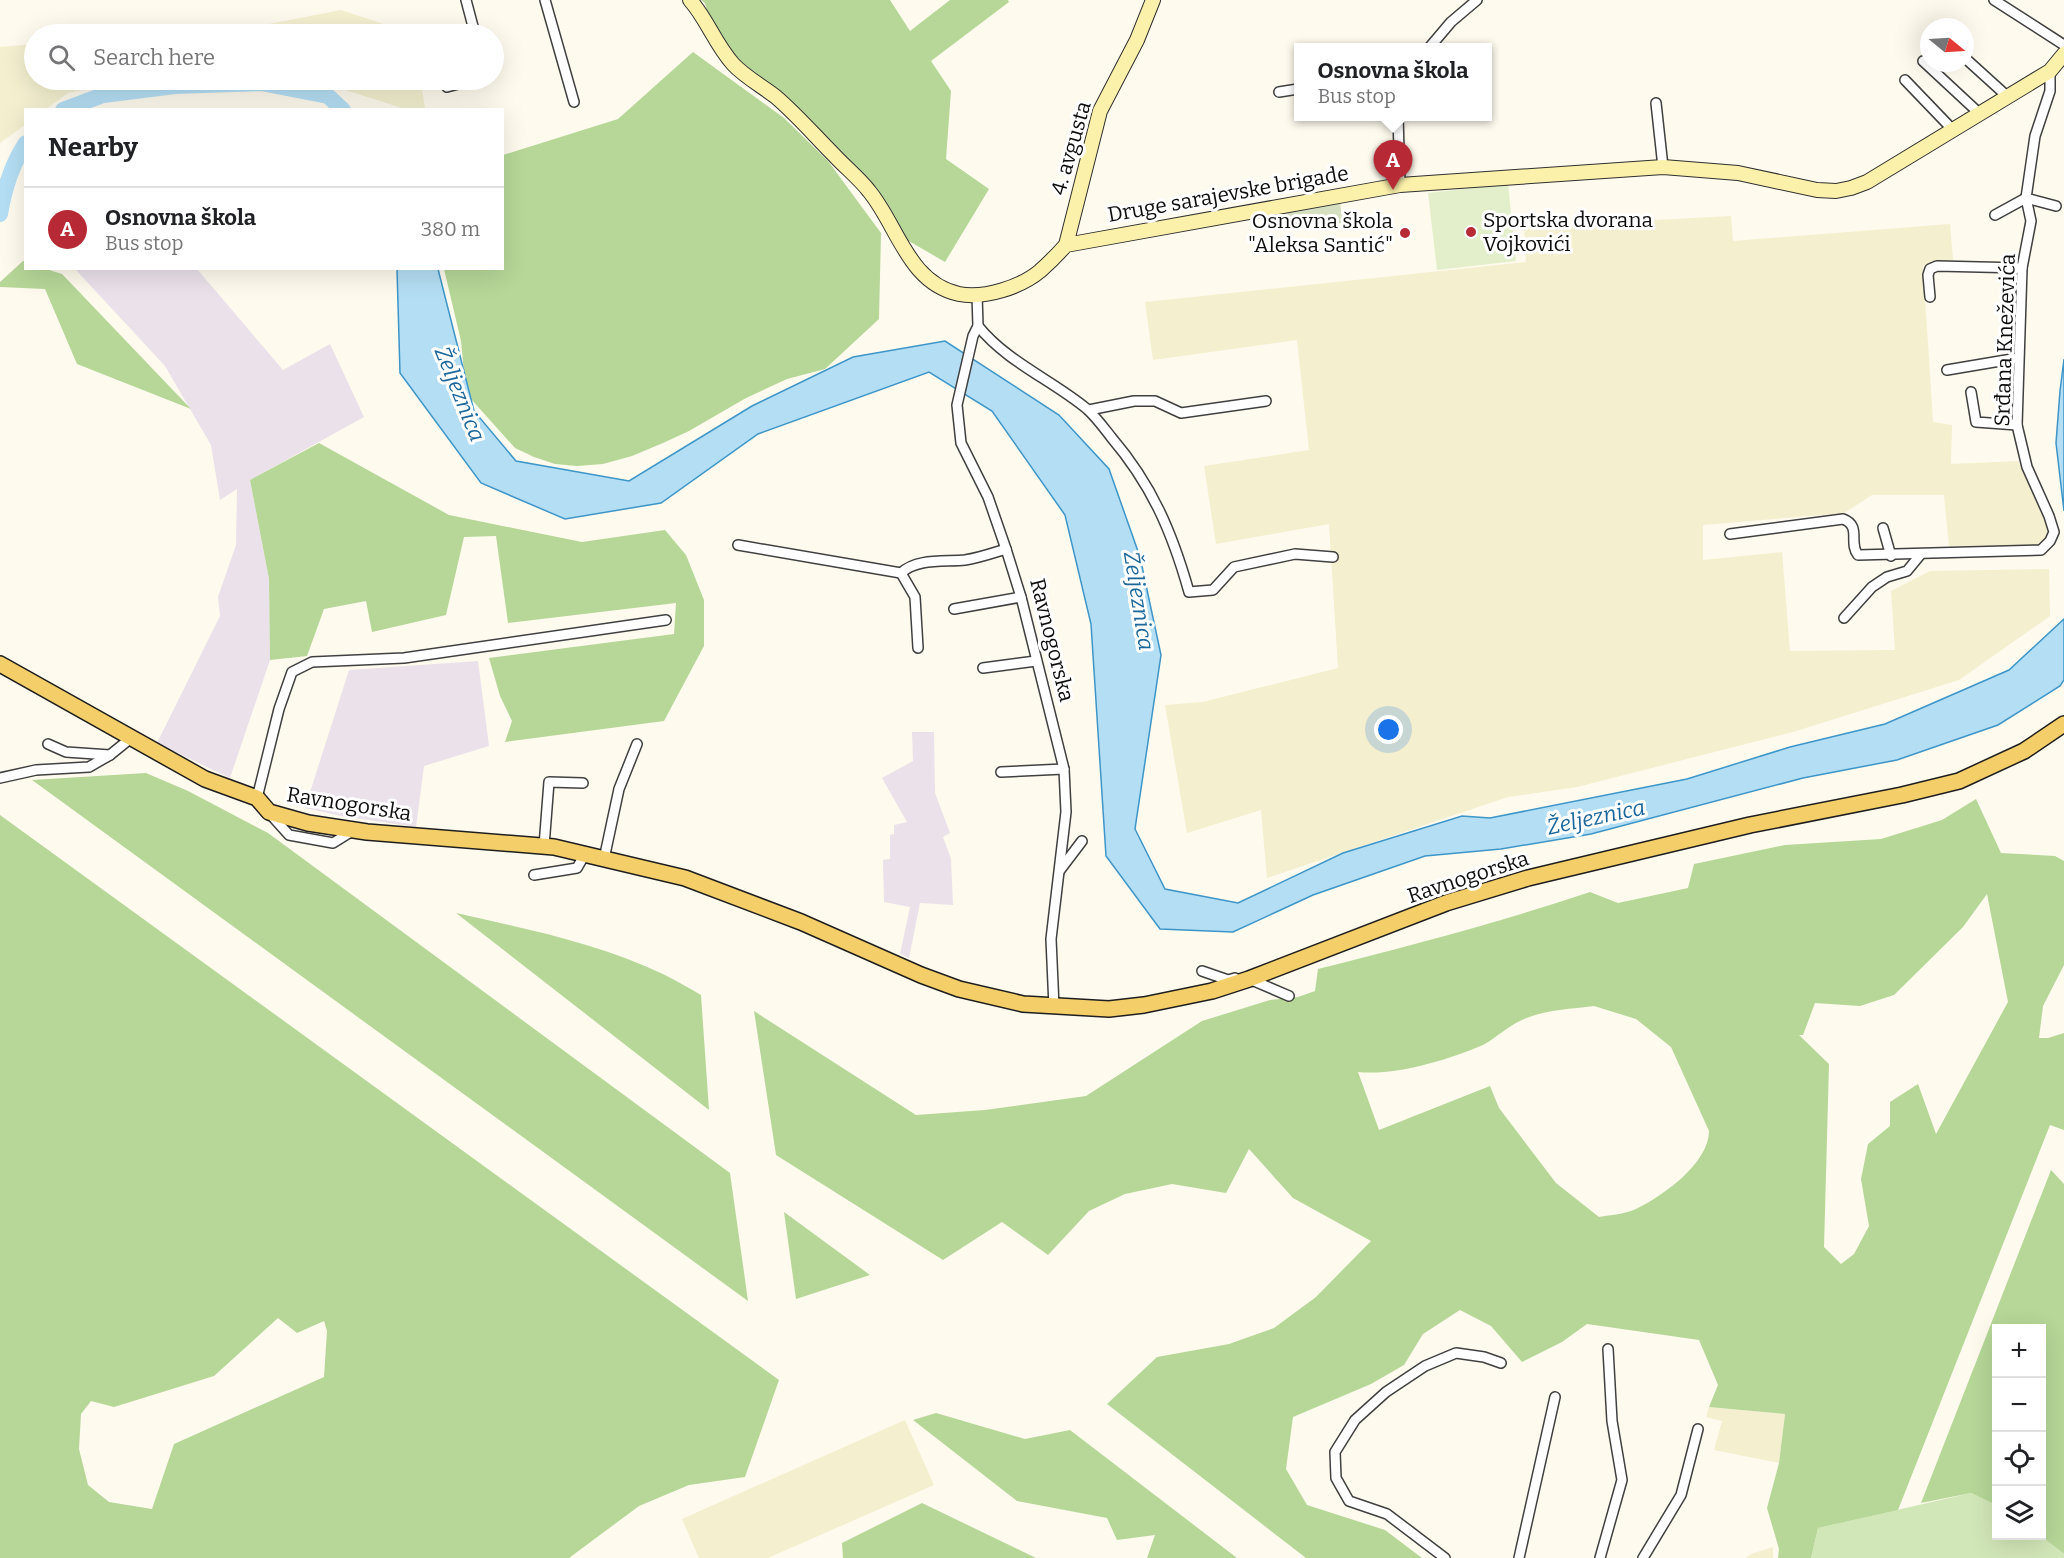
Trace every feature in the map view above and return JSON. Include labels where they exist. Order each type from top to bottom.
[{"type":"main road","points":[[690,0],[700,11],[717,44],[734,65],[776,97],[869,191],[884,212],[907,255],[924,275],[943,288],[959,294],[977,295],[1020,283],[1039,272],[1066,245]]},
{"type":"main road","name":"4. avgusta","points":[[1066,245],[1100,111],[1137,40],[1153,0]]},
{"type":"main road","name":"Druge sarajevske brigade","points":[[1066,245],[1400,185],[1663,167],[1738,173],[1800,187],[1836,191],[1867,182],[2050,71],[2064,54]]},
{"type":"main road","name":"Ravnogorska","points":[[0,664],[206,779],[257,798],[269,812],[308,823],[354,830],[544,846],[585,854],[685,878],[801,922],[921,975],[958,988],[1023,1004],[1109,1009],[1191,996],[1249,979],[1446,903],[1528,878],[1750,825],[1902,795],[1959,781],[2024,751],[2064,724]]},
{"type":"street","points":[[466,0],[472,24]]},
{"type":"street","points":[[545,0],[574,102]]},
{"type":"street","points":[[1433,43],[1451,22],[1477,0]]},
{"type":"street","points":[[1994,0],[2064,45]]},
{"type":"street","points":[[1974,66],[2008,97]]},
{"type":"street","name":"Srđana Kneževića","points":[[1730,534],[1844,519],[1850,521],[1854,527],[1854,549],[1858,555],[1891,556],[2041,550],[2050,541],[2054,532],[2026,466],[2017,425],[2022,268],[2031,221],[2026,198],[2035,136],[2050,91],[2050,71]]},
{"type":"street","points":[[1935,72],[1980,114]]},
{"type":"street","points":[[1905,80],[1953,130]]},
{"type":"street","points":[[1279,92],[1294,90]]},
{"type":"street","points":[[1656,103],[1663,167]]},
{"type":"street","points":[[1398,121],[1400,185]]},
{"type":"street","points":[[1995,215],[2026,198],[2056,206]]},
{"type":"street","points":[[1930,297],[1928,275],[1930,268],[1936,266],[2022,268]]},
{"type":"street","name":"Ravnogorska","points":[[977,295],[978,326],[973,336],[957,405],[962,442],[988,497],[1021,597],[1064,769],[1066,812],[1051,939],[1054,1007]]},
{"type":"street","points":[[978,326],[989,340],[1089,410],[1129,459],[1160,510],[1176,548],[1189,592],[1213,590],[1234,567],[1295,554],[1333,557]]},
{"type":"street","points":[[1947,370],[2018,358]]},
{"type":"street","points":[[1971,392],[1976,422],[2017,425]]},
{"type":"street","points":[[1089,410],[1134,401],[1155,401],[1181,413],[1266,401]]},
{"type":"street","points":[[1883,528],[1891,556]]},
{"type":"street","points":[[738,545],[901,573],[915,597],[918,648]]},
{"type":"street","points":[[901,573],[906,567],[919,563],[967,560],[1006,549]]},
{"type":"street","points":[[1844,618],[1872,587],[1887,577],[1907,571],[1921,554]]},
{"type":"street","points":[[954,609],[1021,597]]},
{"type":"street","points":[[257,798],[279,709],[291,672],[312,663],[404,658],[666,620]]},
{"type":"street","points":[[983,668],[1036,661]]},
{"type":"street","points":[[0,778],[36,771],[89,767],[110,755],[131,738]]},
{"type":"street","points":[[48,744],[66,752],[110,755]]},
{"type":"street","points":[[604,859],[619,789],[637,744]]},
{"type":"street","points":[[1001,772],[1064,769]]},
{"type":"street","points":[[544,846],[549,782],[583,783]]},
{"type":"street","points":[[1059,872],[1082,841]]},
{"type":"street","points":[[534,874],[577,868],[585,854]]},
{"type":"street","points":[[1202,971],[1228,980],[1243,976],[1289,996]]},
{"type":"street","points":[[1599,1558],[1622,1480],[1612,1421],[1608,1349]]},
{"type":"street","points":[[1445,1558],[1387,1514],[1349,1501],[1336,1478],[1335,1452],[1355,1420],[1386,1392],[1425,1366],[1456,1353],[1484,1357],[1501,1363]]},
{"type":"street","points":[[1519,1558],[1555,1397]]},
{"type":"street","points":[[1643,1558],[1681,1495],[1698,1429]]},
{"type":"shaded area","points":[[341,10],[384,24],[269,24]]},
{"type":"shaded area","points":[[24,45],[24,90],[83,90],[68,93],[47,108],[24,108],[24,126],[0,143],[0,47]]},
{"type":"shaded area","points":[[345,90],[422,90],[425,108],[402,108]]},
{"type":"shaded area","points":[[1731,216],[1733,241],[1950,224],[1953,260],[1923,266],[1933,422],[1952,425],[1951,464],[2018,461],[2049,527],[2043,545],[1949,546],[1944,495],[1872,495],[1844,513],[1703,525],[1703,560],[1782,552],[1790,651],[1895,650],[1891,591],[1930,571],[2049,569],[2050,616],[1959,680],[1793,732],[1577,787],[1508,797],[1267,878],[1261,810],[1187,833],[1165,705],[1203,702],[1338,668],[1329,524],[1216,544],[1204,466],[1309,450],[1297,340],[1153,360],[1145,302],[1526,262],[1524,227]]},
{"type":"shaded area","points":[[76,270],[198,270],[283,370],[330,344],[364,417],[250,480],[269,579],[270,660],[230,778],[157,743],[220,616],[218,597],[236,545],[237,489],[220,500],[211,445],[165,366]]},
{"type":"shaded area","points":[[478,661],[489,746],[424,766],[416,827],[341,816],[305,808],[349,670]]},
{"type":"shaded area","points":[[912,732],[934,732],[935,793],[950,833],[943,837],[951,859],[953,905],[920,903],[909,958],[900,954],[910,907],[884,902],[883,860],[890,859],[890,835],[894,834],[894,825],[907,822],[882,778],[913,761]]},
{"type":"shaded area","points":[[1709,1407],[1785,1414],[1779,1463],[1714,1450],[1722,1421],[1706,1417]]},
{"type":"shaded area","points":[[905,1420],[934,1485],[768,1558],[699,1558],[682,1519]]},
{"type":"shaded area","points":[[1773,1547],[1773,1558],[1746,1558],[1751,1554]]},
{"type":"green space","points":[[701,0],[890,0],[910,31],[950,0],[1008,0],[1009,2],[931,61],[951,91],[946,159],[989,189],[945,262],[902,237],[870,185],[746,67],[721,40],[708,16],[705,3]]},
{"type":"green space","points":[[693,52],[784,118],[828,161],[881,233],[879,319],[825,369],[787,379],[746,398],[689,431],[663,443],[632,456],[603,464],[577,466],[555,464],[515,448],[471,399],[464,372],[461,341],[444,270],[504,270],[504,155],[618,119]]},
{"type":"green space","points":[[1508,184],[1516,261],[1437,270],[1428,193]]},
{"type":"green space","points":[[1340,203],[1343,223],[1268,230],[1264,214]]},
{"type":"green space","points":[[23,261],[24,270],[49,270],[62,274],[191,409],[77,364],[45,289],[0,287],[0,282]]},
{"type":"green space","points":[[319,443],[449,515],[582,542],[665,530],[686,555],[704,600],[704,646],[664,721],[505,742],[512,721],[500,696],[489,658],[674,634],[676,603],[508,623],[496,536],[464,537],[446,615],[372,632],[366,601],[324,609],[307,656],[270,660],[269,579],[250,480]]},
{"type":"green space","points":[[146,773],[188,791],[268,833],[730,1173],[748,1301],[32,780]]},
{"type":"green space","points":[[1976,799],[2001,853],[2055,856],[2064,861],[2064,965],[2043,1006],[2039,1038],[2064,1033],[2064,1130],[2050,1125],[1898,1510],[1818,1528],[1811,1558],[1778,1558],[1779,1549],[1767,1508],[1779,1463],[1785,1414],[1709,1407],[1718,1385],[1699,1340],[1587,1324],[1562,1342],[1522,1362],[1491,1326],[1460,1310],[1423,1334],[1404,1365],[1371,1384],[1293,1417],[1286,1469],[1307,1505],[1385,1530],[1422,1558],[1306,1558],[1107,1404],[1157,1357],[1229,1344],[1274,1328],[1316,1297],[1371,1241],[1293,1198],[1249,1149],[1226,1193],[1172,1184],[1125,1194],[1089,1211],[1048,1255],[1002,1222],[943,1260],[776,1155],[754,1011],[916,1115],[985,1110],[1086,1096],[1202,1021],[1270,1000],[1298,997],[1315,991],[1318,969],[1489,923],[1590,892],[1618,903],[1688,888],[1694,864],[1785,845],[1881,839],[1942,820]],"holes":[[[1987,894],[2008,1002],[1936,1134],[1918,1084],[1890,1102],[1890,1126],[1868,1144],[1861,1179],[1869,1226],[1854,1254],[1841,1264],[1824,1247],[1829,1064],[1799,1035],[1803,1035],[1815,1003],[1860,1006],[1894,995],[1963,927]],[[1594,1006],[1636,1019],[1671,1047],[1709,1131],[1707,1143],[1693,1166],[1671,1187],[1647,1203],[1627,1212],[1599,1217],[1556,1183],[1499,1108],[1490,1086],[1379,1130],[1358,1072],[1388,1072],[1438,1061],[1483,1045],[1512,1025],[1530,1017],[1557,1010]]]},
{"type":"green space","points":[[0,815],[779,1380],[745,1477],[689,1485],[639,1506],[569,1558],[0,1558]],"holes":[[[278,1318],[297,1333],[324,1321],[327,1331],[324,1377],[174,1444],[152,1509],[109,1502],[88,1485],[79,1449],[81,1414],[91,1401],[114,1407],[214,1376]]]},
{"type":"green space","points":[[456,913],[562,938],[614,954],[665,975],[701,995],[709,1110]]},
{"type":"green space","points":[[2051,1170],[2064,1184],[2064,1554],[2046,1540],[2046,1324],[1992,1324],[1992,1503],[1971,1493],[1921,1503]]},
{"type":"green space","points":[[784,1212],[870,1275],[796,1299]]},
{"type":"green space","points":[[936,1413],[1025,1439],[1070,1430],[1237,1558],[1147,1558],[1155,1535],[1117,1540],[1107,1518],[1017,1501],[913,1420]]},
{"type":"green space","points":[[1971,1493],[1992,1503],[1992,1540],[2046,1540],[2064,1554],[2064,1558],[1811,1558],[1818,1528]]},
{"type":"green space","points":[[922,1503],[1036,1558],[843,1558],[842,1543]]},
{"type":"water","points":[[397,270],[438,270],[474,411],[516,461],[629,481],[752,406],[853,357],[945,341],[1059,415],[1109,469],[1140,557],[1161,655],[1135,829],[1165,889],[1238,903],[1343,853],[1462,816],[1490,818],[1687,779],[1790,747],[1885,724],[2009,670],[2064,619],[2064,680],[2060,686],[1998,725],[1897,760],[1803,778],[1591,834],[1501,849],[1425,856],[1313,895],[1233,932],[1160,929],[1106,856],[1091,624],[1065,515],[992,411],[929,372],[758,434],[661,503],[565,519],[481,483],[400,373]]},
{"type":"water","points":[[2064,359],[2064,511],[2056,443]]},
{"type":"waterway","name":"Željeznica","points":[[68,108],[103,95],[143,90]]},
{"type":"waterway","name":"Željeznica","points":[[297,90],[328,96],[341,108]]},
{"type":"waterway","name":"Željeznica","points":[[0,214],[9,177],[24,147]]},
{"type":"place","name":"Osnovna škola","points":[[1393,190]]},
{"type":"place","name":"Sportska dvorana Vojkovići","points":[[1471,232]]},
{"type":"place","name":"Osnovna škola \"Aleksa Santić\"","points":[[1405,233]]}]
